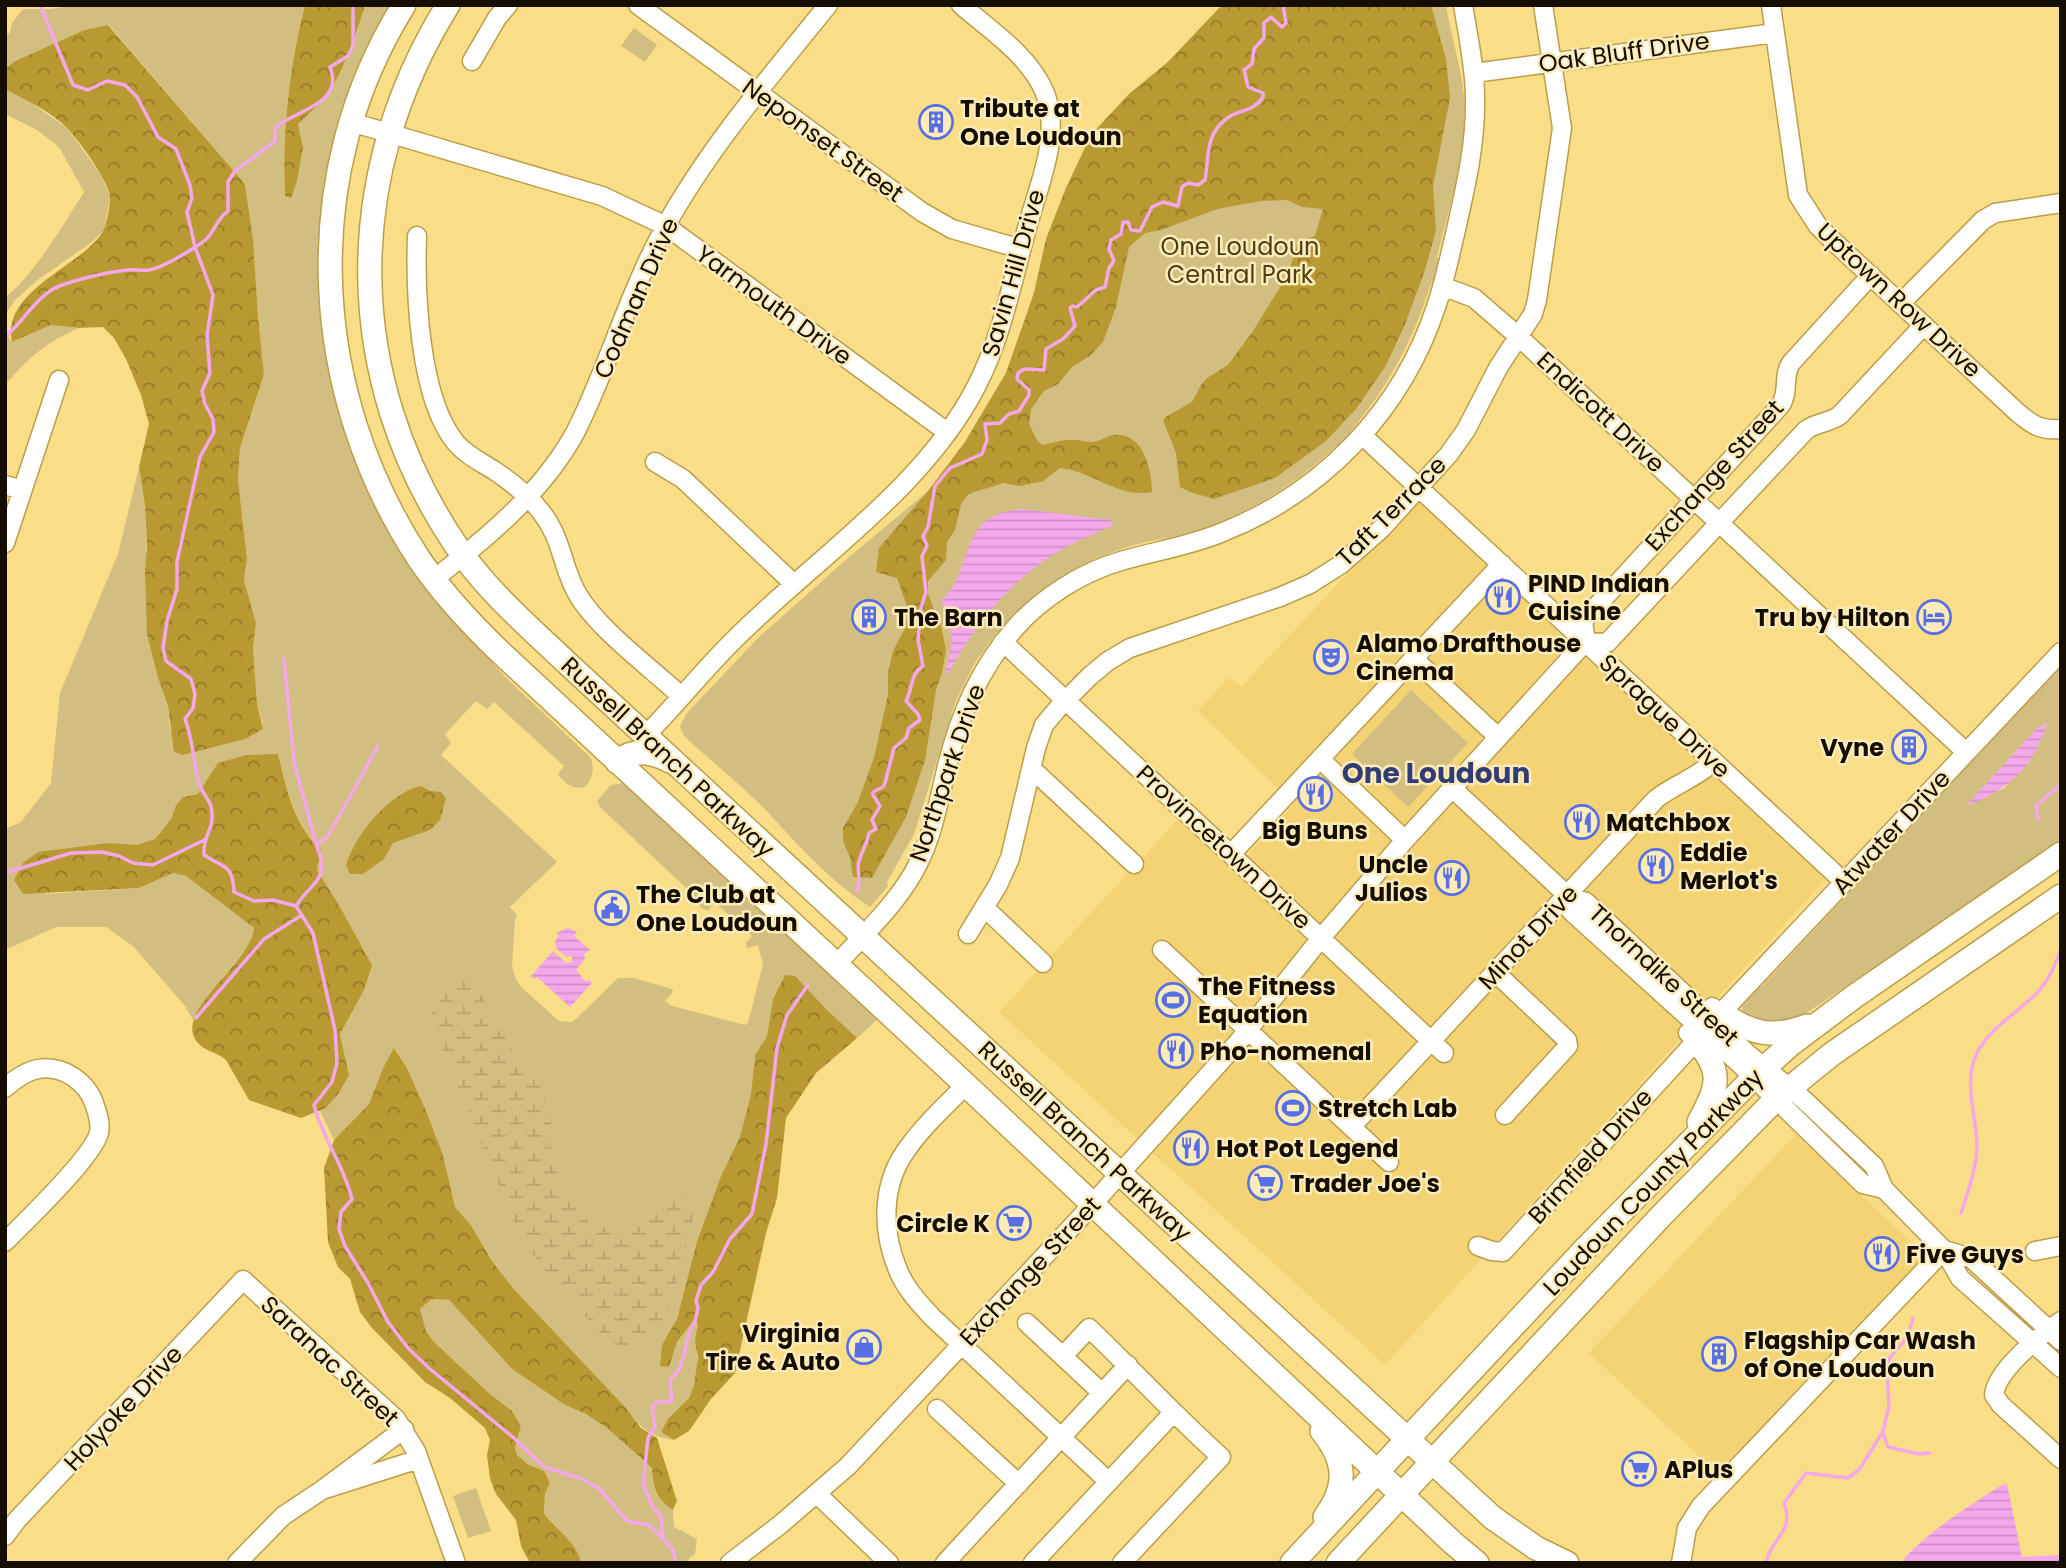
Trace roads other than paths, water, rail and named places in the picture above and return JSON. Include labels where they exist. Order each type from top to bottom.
[{"type":"main road","name":"Russell Branch Parkway","points":[[404,5],[369,69],[338,172],[330,265],[333,325],[346,399],[367,461],[402,531],[434,579],[476,628],[617,762],[967,1085],[1453,1544],[1477,1563]]},
{"type":"main road","name":"Russell Branch Parkway","points":[[448,5],[418,59],[389,133],[372,211],[369,280],[373,332],[384,384],[400,436],[435,512],[464,556],[515,613],[1119,1175],[1493,1518],[1536,1548],[1567,1563]]},
{"type":"main road","points":[[617,762],[624,755],[655,753],[682,768]]},
{"type":"main road","name":"Loudoun County Parkway","points":[[1292,1563],[1691,1139],[1759,1072],[1826,1018],[2061,854]]},
{"type":"main road","name":"Loudoun County Parkway","points":[[1338,1563],[1686,1190],[1783,1094],[1832,1054],[2061,896]]},
{"type":"main road","points":[[1721,1013],[1749,1030],[1766,1034],[1805,1027],[1826,1018]]},
{"type":"main road","points":[[1691,1139],[1716,1084],[1711,1060],[1696,1041]]},
{"type":"main road","points":[[1285,1385],[1330,1441],[1338,1454],[1342,1473],[1335,1501],[1292,1563]]},
{"type":"street","points":[[472,61],[497,18],[508,5]]},
{"type":"street","name":"Neponset Street","points":[[638,5],[922,212],[952,229],[1021,249]]},
{"type":"street","name":"Codman Drive","points":[[434,579],[464,556],[527,496],[552,467],[575,433],[647,263],[666,226],[725,133],[828,5]]},
{"type":"street","name":"Savin Hill Drive","points":[[646,735],[736,638],[902,486],[947,432],[975,388],[989,359],[1006,309],[1047,155],[1051,122],[1045,92],[1023,61],[961,5]]},
{"type":"street","name":"Northpark Drive","points":[[837,964],[900,891],[918,865],[938,815],[948,765],[969,696],[1003,642],[1035,608],[1056,593],[1118,561],[1221,533],[1272,509],[1319,477],[1363,436],[1382,411],[1412,364],[1436,308],[1471,166],[1475,109],[1474,74],[1464,5]]},
{"type":"street","name":"Taft Terrace","points":[[968,934],[985,908],[1010,858],[1044,725],[1067,700],[1108,661],[1130,648],[1310,584],[1340,565],[1419,488],[1455,446],[1498,368],[1533,314],[1537,300],[1562,128],[1543,5]]},
{"type":"street","name":"Uptown Row Drive","points":[[1771,5],[1798,195],[1818,226],[2028,422],[2046,431],[2061,429]]},
{"type":"street","name":"Oak Bluff Drive","points":[[1474,74],[1775,33]]},
{"type":"street","name":"Yarmouth Drive","points":[[351,122],[602,195],[666,226],[947,432]]},
{"type":"street","points":[[1901,303],[1983,220],[1995,213],[2061,203]]},
{"type":"street","points":[[417,236],[416,272],[422,338],[443,423],[456,443],[527,496],[556,532],[572,585],[589,611],[681,696]]},
{"type":"street","name":"Exchange Street","points":[[1586,642],[1583,621],[1780,406],[1786,394],[1787,370],[1791,363],[1871,275]]},
{"type":"street","name":"Endicott Drive","points":[[1442,286],[1474,298],[1519,337],[1966,752]]},
{"type":"street","name":"Exchange Street","points":[[730,1563],[817,1494],[869,1444],[1093,1204],[1247,1030],[1405,840],[1586,642],[1607,643],[1806,430],[1840,415],[1924,325]]},
{"type":"street","points":[[5,543],[14,487],[59,380]]},
{"type":"street","name":"Sprague Drive","points":[[1363,436],[1844,882]]},
{"type":"street","points":[[654,462],[683,479],[794,584]]},
{"type":"street","points":[[1232,853],[1502,564]]},
{"type":"street","name":"Provincetown Drive","points":[[1003,642],[1438,1047]]},
{"type":"street","name":"Atwater Drive","points":[[1721,1013],[2061,652]]},
{"type":"street","points":[[1413,658],[1498,737]]},
{"type":"street","points":[[1320,759],[1405,840]]},
{"type":"street","name":"Minot Drive","points":[[1352,1126],[1438,1047],[1494,972],[1656,799],[1702,773],[1714,761]]},
{"type":"street","points":[[1032,769],[1135,864]]},
{"type":"street","name":"Thorndike Street","points":[[1452,788],[1568,896],[1569,909],[1573,913],[1655,977],[1783,1094],[1863,1184],[1884,1189],[1944,1250]]},
{"type":"street","points":[[985,908],[1043,962]]},
{"type":"street","points":[[1162,950],[1389,1162]]},
{"type":"street","points":[[1494,972],[1567,1040],[1568,1046],[1505,1115]]},
{"type":"street","points":[[1655,977],[1721,1013]]},
{"type":"street","points":[[1655,977],[1696,1041]]},
{"type":"street","name":"Brimfield Drive","points":[[1478,1246],[1503,1252],[1696,1041]]},
{"type":"street","points":[[5,1088],[37,1069],[69,1074],[88,1090],[99,1120],[99,1133],[87,1155],[5,1242]]},
{"type":"street","points":[[967,1085],[903,1154],[888,1187],[886,1207],[890,1244],[898,1271],[917,1300],[1109,1482]]},
{"type":"street","points":[[2035,1251],[2061,1246]]},
{"type":"street","points":[[1944,1250],[1971,1258],[2057,1330],[2032,1343],[1998,1381],[1994,1395],[2001,1405],[2061,1459]]},
{"type":"street","points":[[1944,1250],[1960,1278],[2061,1368]]},
{"type":"street","points":[[1681,1563],[1687,1528],[1701,1506],[1944,1250]]},
{"type":"street","name":"Saranac Street","points":[[243,1280],[404,1429],[419,1458],[456,1563]]},
{"type":"street","name":"Holyoke Drive","points":[[5,1536],[17,1520],[243,1280]]},
{"type":"street","points":[[1027,1323],[1102,1393]]},
{"type":"street","points":[[1063,1356],[1089,1328],[1220,1457],[1122,1563]]},
{"type":"street","points":[[945,1563],[1128,1365]]},
{"type":"street","points":[[937,1409],[1019,1484]]},
{"type":"street","points":[[1033,1563],[1173,1413]]},
{"type":"street","points":[[237,1563],[284,1516],[404,1429]]},
{"type":"street","points":[[322,1490],[419,1458]]},
{"type":"street","points":[[817,1494],[890,1563]]},
{"type":"waterway","points":[[40,5],[73,85],[88,90],[107,81],[125,85],[137,97],[158,137],[176,149],[190,185],[192,198],[187,212],[195,247],[213,295],[207,336],[210,373],[202,391],[213,419],[214,432],[200,457],[177,562],[177,589],[167,621],[163,648],[166,661],[191,679],[195,694],[193,708],[185,719],[198,780],[212,808],[212,823],[204,855],[229,871],[234,892],[254,901],[273,900],[296,906],[313,933],[335,1030],[337,1063],[332,1082],[314,1105],[352,1199],[341,1212],[339,1229],[345,1246],[388,1322],[408,1348],[544,1467],[580,1478],[600,1489],[627,1521],[648,1525],[673,1550],[676,1563]]},
{"type":"waterway","points":[[5,337],[38,301],[57,287],[109,273],[155,269],[206,240],[228,211],[228,182],[235,171],[275,141],[275,128],[316,105],[331,90],[333,80],[330,67],[348,56],[353,46],[353,5]]},
{"type":"waterway","points":[[857,891],[859,861],[869,833],[876,829],[872,820],[880,806],[873,792],[885,783],[894,748],[906,738],[909,728],[920,720],[906,701],[914,677],[923,666],[918,640],[921,608],[926,592],[922,556],[927,546],[923,536],[928,527],[935,486],[950,468],[982,454],[987,440],[985,424],[1000,423],[1009,414],[1019,411],[1029,395],[1029,390],[1017,379],[1018,373],[1024,369],[1044,370],[1046,349],[1063,339],[1075,326],[1070,308],[1077,307],[1096,290],[1105,287],[1109,268],[1114,261],[1109,249],[1111,240],[1121,234],[1123,222],[1128,222],[1131,230],[1140,231],[1152,207],[1163,202],[1178,206],[1182,187],[1188,183],[1198,185],[1205,180],[1209,147],[1214,132],[1226,119],[1255,106],[1263,97],[1263,93],[1248,87],[1244,70],[1252,64],[1254,49],[1264,38],[1264,23],[1271,17],[1282,27],[1286,23],[1283,5]]},
{"type":"waterway","points":[[284,659],[294,762],[317,847]]},
{"type":"waterway","points":[[296,906],[320,875],[322,867],[317,847],[320,841],[327,838],[378,746]]},
{"type":"waterway","points":[[2038,820],[2036,806],[2061,784]]},
{"type":"waterway","points":[[5,873],[71,853],[102,852],[133,863],[153,865],[204,840]]},
{"type":"waterway","points":[[196,1018],[264,939],[302,915]]},
{"type":"waterway","points":[[1961,1213],[1977,1150],[1971,1089],[1971,1076],[1977,1053],[1989,1035],[2042,987],[2061,949]]},
{"type":"waterway","points":[[663,1538],[661,1516],[652,1506],[643,1484],[648,1438],[655,1427],[652,1408],[659,1402],[672,1401],[670,1380],[679,1370],[684,1355],[695,1321],[698,1308],[696,1301],[701,1285],[713,1272],[730,1239],[752,1214],[766,1144],[777,1048],[787,1015],[808,985]]},
{"type":"waterway","points":[[1766,1563],[1787,1521],[1784,1503],[1806,1473],[1848,1478],[1860,1469],[1883,1431],[1889,1406],[1889,1359],[1908,1336],[1913,1318]]},
{"type":"waterway","points":[[1883,1433],[1888,1447],[1919,1454],[1930,1453]]},
{"type":"place","name":"Tribute at One Loudoun","points":[[936,122]]},
{"type":"place","name":"PIND Indian Cuisine","points":[[1503,597]]},
{"type":"place","name":"The Barn","points":[[869,617]]},
{"type":"place","name":"Tru by Hilton","points":[[1934,617]]},
{"type":"place","name":"Alamo Drafthouse Cinema","points":[[1331,657]]},
{"type":"place","name":"Vyne","points":[[1909,747]]},
{"type":"place","name":"Big Buns","points":[[1315,794]]},
{"type":"place","name":"Matchbox","points":[[1582,822]]},
{"type":"place","name":"Eddie Merlot's","points":[[1656,866]]},
{"type":"place","name":"Uncle Julios","points":[[1452,878]]},
{"type":"place","name":"The Club at One Loudoun","points":[[612,908]]},
{"type":"place","name":"The Fitness Equation","points":[[1173,1000]]},
{"type":"place","name":"Pho-nomenal","points":[[1176,1051]]},
{"type":"place","name":"Stretch Lab","points":[[1293,1108]]},
{"type":"place","name":"Hot Pot Legend","points":[[1191,1148]]},
{"type":"place","name":"Trader Joe's","points":[[1265,1183]]},
{"type":"place","name":"Circle K","points":[[1014,1223]]},
{"type":"place","name":"Five Guys","points":[[1882,1254]]},
{"type":"place","name":"Virginia Tire & Auto","points":[[864,1347]]},
{"type":"place","name":"Flagship Car Wash of One Loudoun","points":[[1719,1354]]},
{"type":"place","name":"APlus","points":[[1639,1469]]},
{"type":"district","name":"One Loudoun","points":[[1436,773]]},
{"type":"park label","name":"One Loudoun Central Park","points":[[1240,260]]}]
